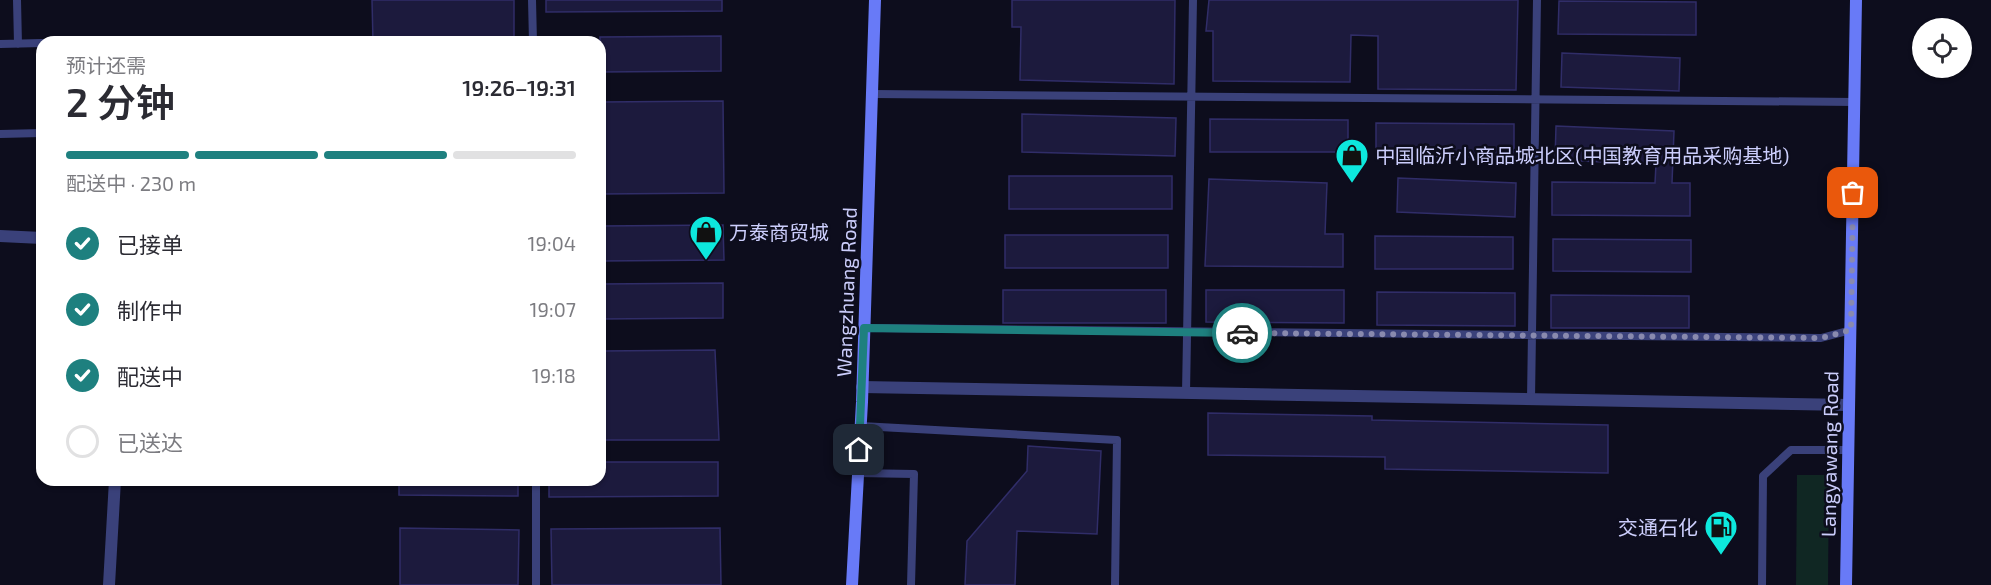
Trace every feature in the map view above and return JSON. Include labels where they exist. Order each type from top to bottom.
[{"type":"street","name":"Wangzhuang Road","points":[[852,585],[861,426],[875,0]]},
{"type":"street","name":"Langyawang Road","points":[[1846,585],[1856,0]]},
{"type":"street","points":[[0,236],[36,238]]},
{"type":"street","points":[[862,387],[1849,405]]},
{"type":"street","points":[[109,585],[115,486]]},
{"type":"lane","points":[[17,0],[18,44]]},
{"type":"lane","points":[[532,0],[533,36]]},
{"type":"lane","points":[[1186,393],[1193,0]]},
{"type":"lane","points":[[1531,399],[1537,0]]},
{"type":"lane","points":[[0,44],[36,44]]},
{"type":"lane","points":[[872,94],[1855,102]]},
{"type":"lane","points":[[0,134],[36,133]]},
{"type":"lane","points":[[864,328],[1821,338],[1851,330]]},
{"type":"lane","points":[[861,426],[1117,440],[1115,585]]},
{"type":"lane","points":[[1762,585],[1763,476],[1791,450],[1848,450]]},
{"type":"lane","points":[[858,473],[914,474],[911,585]]},
{"type":"lane","points":[[536,486],[536,585]]},
{"type":"green space","points":[[1797,475],[1829,475],[1828,585],[1796,585]]},
{"type":"building","points":[[372,0],[514,0],[514,36],[373,36]]},
{"type":"building","points":[[546,0],[722,0],[722,11],[546,12]]},
{"type":"building","points":[[1012,0],[1175,0],[1174,84],[1020,80],[1021,27],[1012,27]]},
{"type":"building","points":[[1209,0],[1518,0],[1516,90],[1378,89],[1378,36],[1351,35],[1350,82],[1213,81],[1213,31],[1206,31]]},
{"type":"building","points":[[1559,1],[1696,2],[1696,35],[1558,34]]},
{"type":"building","points":[[721,36],[721,71],[606,72],[606,37]]},
{"type":"building","points":[[1562,53],[1680,58],[1679,91],[1561,87]]},
{"type":"building","points":[[723,101],[724,193],[606,194],[606,102]]},
{"type":"building","points":[[1022,114],[1176,118],[1175,156],[1022,152]]},
{"type":"building","points":[[1210,119],[1348,120],[1348,152],[1210,152]]},
{"type":"building","points":[[1376,123],[1514,124],[1514,157],[1376,156]]},
{"type":"building","points":[[1556,126],[1674,131],[1672,183],[1690,183],[1690,216],[1552,215],[1552,182],[1655,183],[1656,164],[1555,160]]},
{"type":"building","points":[[1009,176],[1172,176],[1172,209],[1009,209]]},
{"type":"building","points":[[1398,178],[1516,183],[1515,217],[1397,212]]},
{"type":"building","points":[[1209,179],[1327,183],[1325,234],[1343,234],[1343,267],[1205,266]]},
{"type":"building","points":[[723,225],[724,260],[606,261],[606,226]]},
{"type":"building","points":[[1005,235],[1168,235],[1168,268],[1005,268]]},
{"type":"building","points":[[1375,236],[1513,237],[1513,269],[1375,269]]},
{"type":"building","points":[[1553,239],[1691,240],[1691,272],[1553,271]]},
{"type":"building","points":[[723,283],[723,318],[606,319],[606,284]]},
{"type":"building","points":[[1003,290],[1166,290],[1166,323],[1003,323]]},
{"type":"building","points":[[1206,290],[1344,290],[1344,323],[1206,322]]},
{"type":"building","points":[[1377,292],[1515,293],[1515,326],[1377,325]]},
{"type":"building","points":[[1551,295],[1689,296],[1689,328],[1551,328]]},
{"type":"building","points":[[715,350],[719,440],[606,440],[606,351]]},
{"type":"building","points":[[1208,413],[1372,416],[1372,420],[1608,425],[1608,473],[1385,469],[1385,457],[1208,455]]},
{"type":"building","points":[[1028,446],[1101,451],[1097,534],[1017,531],[1015,585],[965,585],[967,541],[1027,471]]},
{"type":"building","points":[[606,462],[718,462],[718,496],[549,497],[549,486],[606,486]]},
{"type":"building","points":[[399,486],[518,486],[518,496],[399,495]]},
{"type":"building","points":[[400,528],[519,530],[518,585],[400,585]]},
{"type":"building","points":[[720,528],[721,585],[552,585],[551,529]]},
{"type":"way so far","points":[[1242,333],[1821,338],[1851,330],[1853,193]]},
{"type":"place","name":"中国临沂小商品城北区(中国教育用品采购基地)","points":[[1352,184]]},
{"type":"place","name":"万泰商贸城","points":[[706,261]]},
{"type":"place","name":"交通石化","points":[[1721,556]]},
{"type":"route","points":[[859,450],[864,328],[1242,333]]}]
